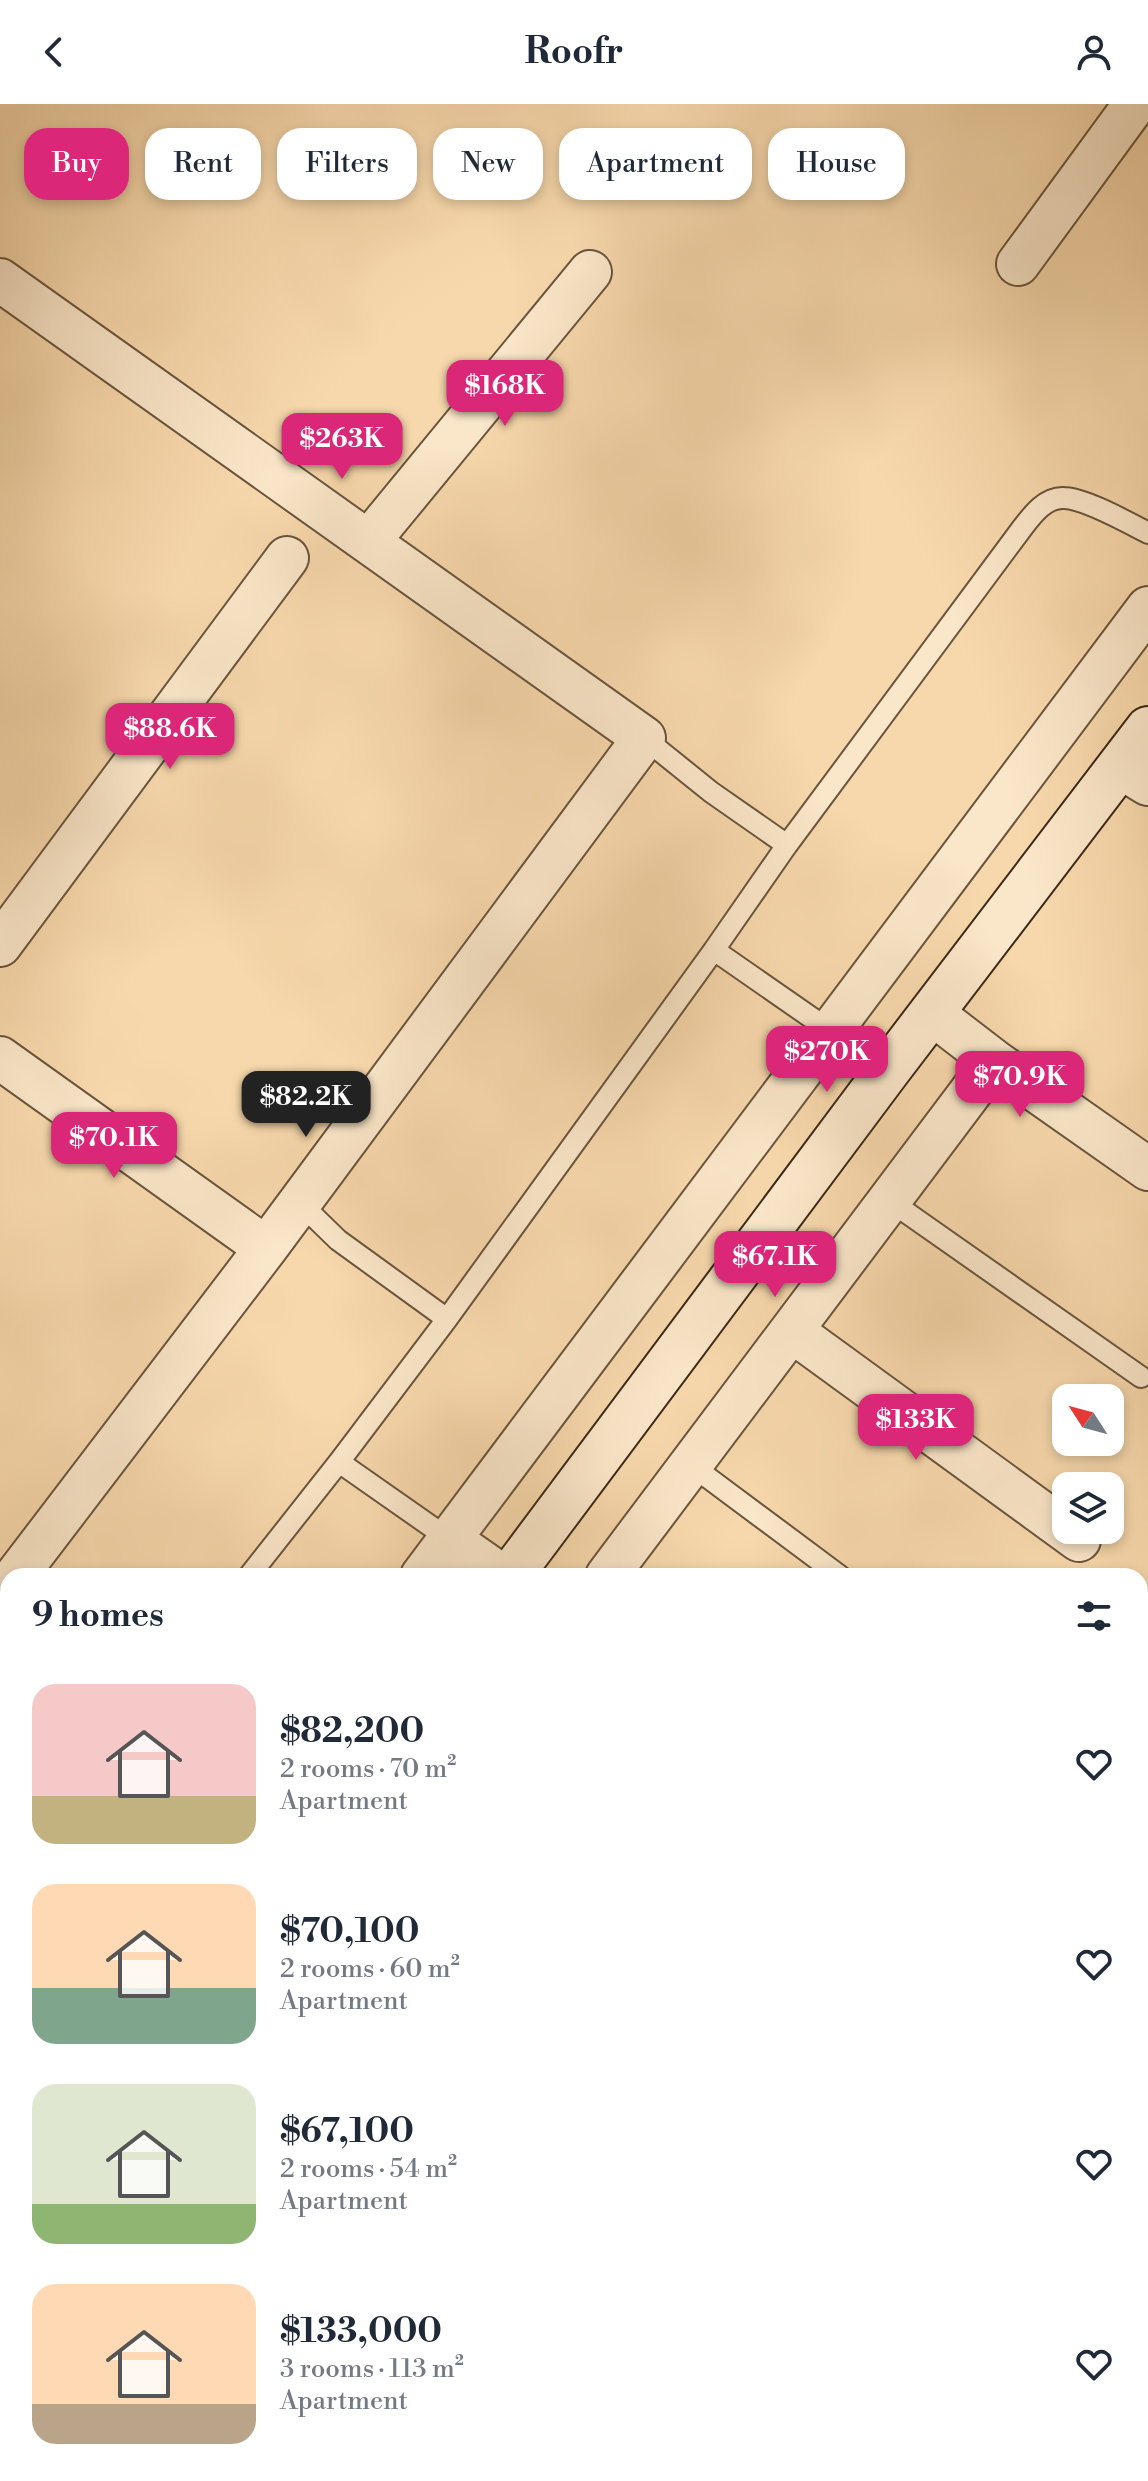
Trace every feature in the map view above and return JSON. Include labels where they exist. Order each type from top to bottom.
[{"type":"street","points":[[1018,264],[1135,104]]},
{"type":"street","points":[[369,541],[590,272]]},
{"type":"street","points":[[0,280],[644,738],[300,1203],[22,1568]]},
{"type":"street","points":[[0,945],[287,558]]},
{"type":"street","points":[[428,1568],[1148,608]]},
{"type":"street","points":[[522,1568],[888,1070],[1134,775],[1148,729]]},
{"type":"street","points":[[933,1014],[994,1061],[1148,1169]]},
{"type":"street","points":[[832,1032],[888,1070]]},
{"type":"street","points":[[0,1058],[266,1248]]},
{"type":"street","points":[[613,1568],[994,1061]]},
{"type":"street","points":[[792,1331],[1052,1520]]},
{"type":"street","points":[[449,1539],[511,1568]]},
{"type":"lane","points":[[255,1568],[447,1319],[787,845],[1023,527],[1042,506],[1063,497],[1077,500],[1148,533]]},
{"type":"lane","points":[[644,738],[711,792],[787,845]]},
{"type":"lane","points":[[714,950],[832,1032]]},
{"type":"lane","points":[[890,1201],[1141,1377]]},
{"type":"lane","points":[[300,1203],[338,1240],[447,1319]]},
{"type":"lane","points":[[339,1462],[449,1539]]},
{"type":"lane","points":[[691,1465],[829,1568]]}]
